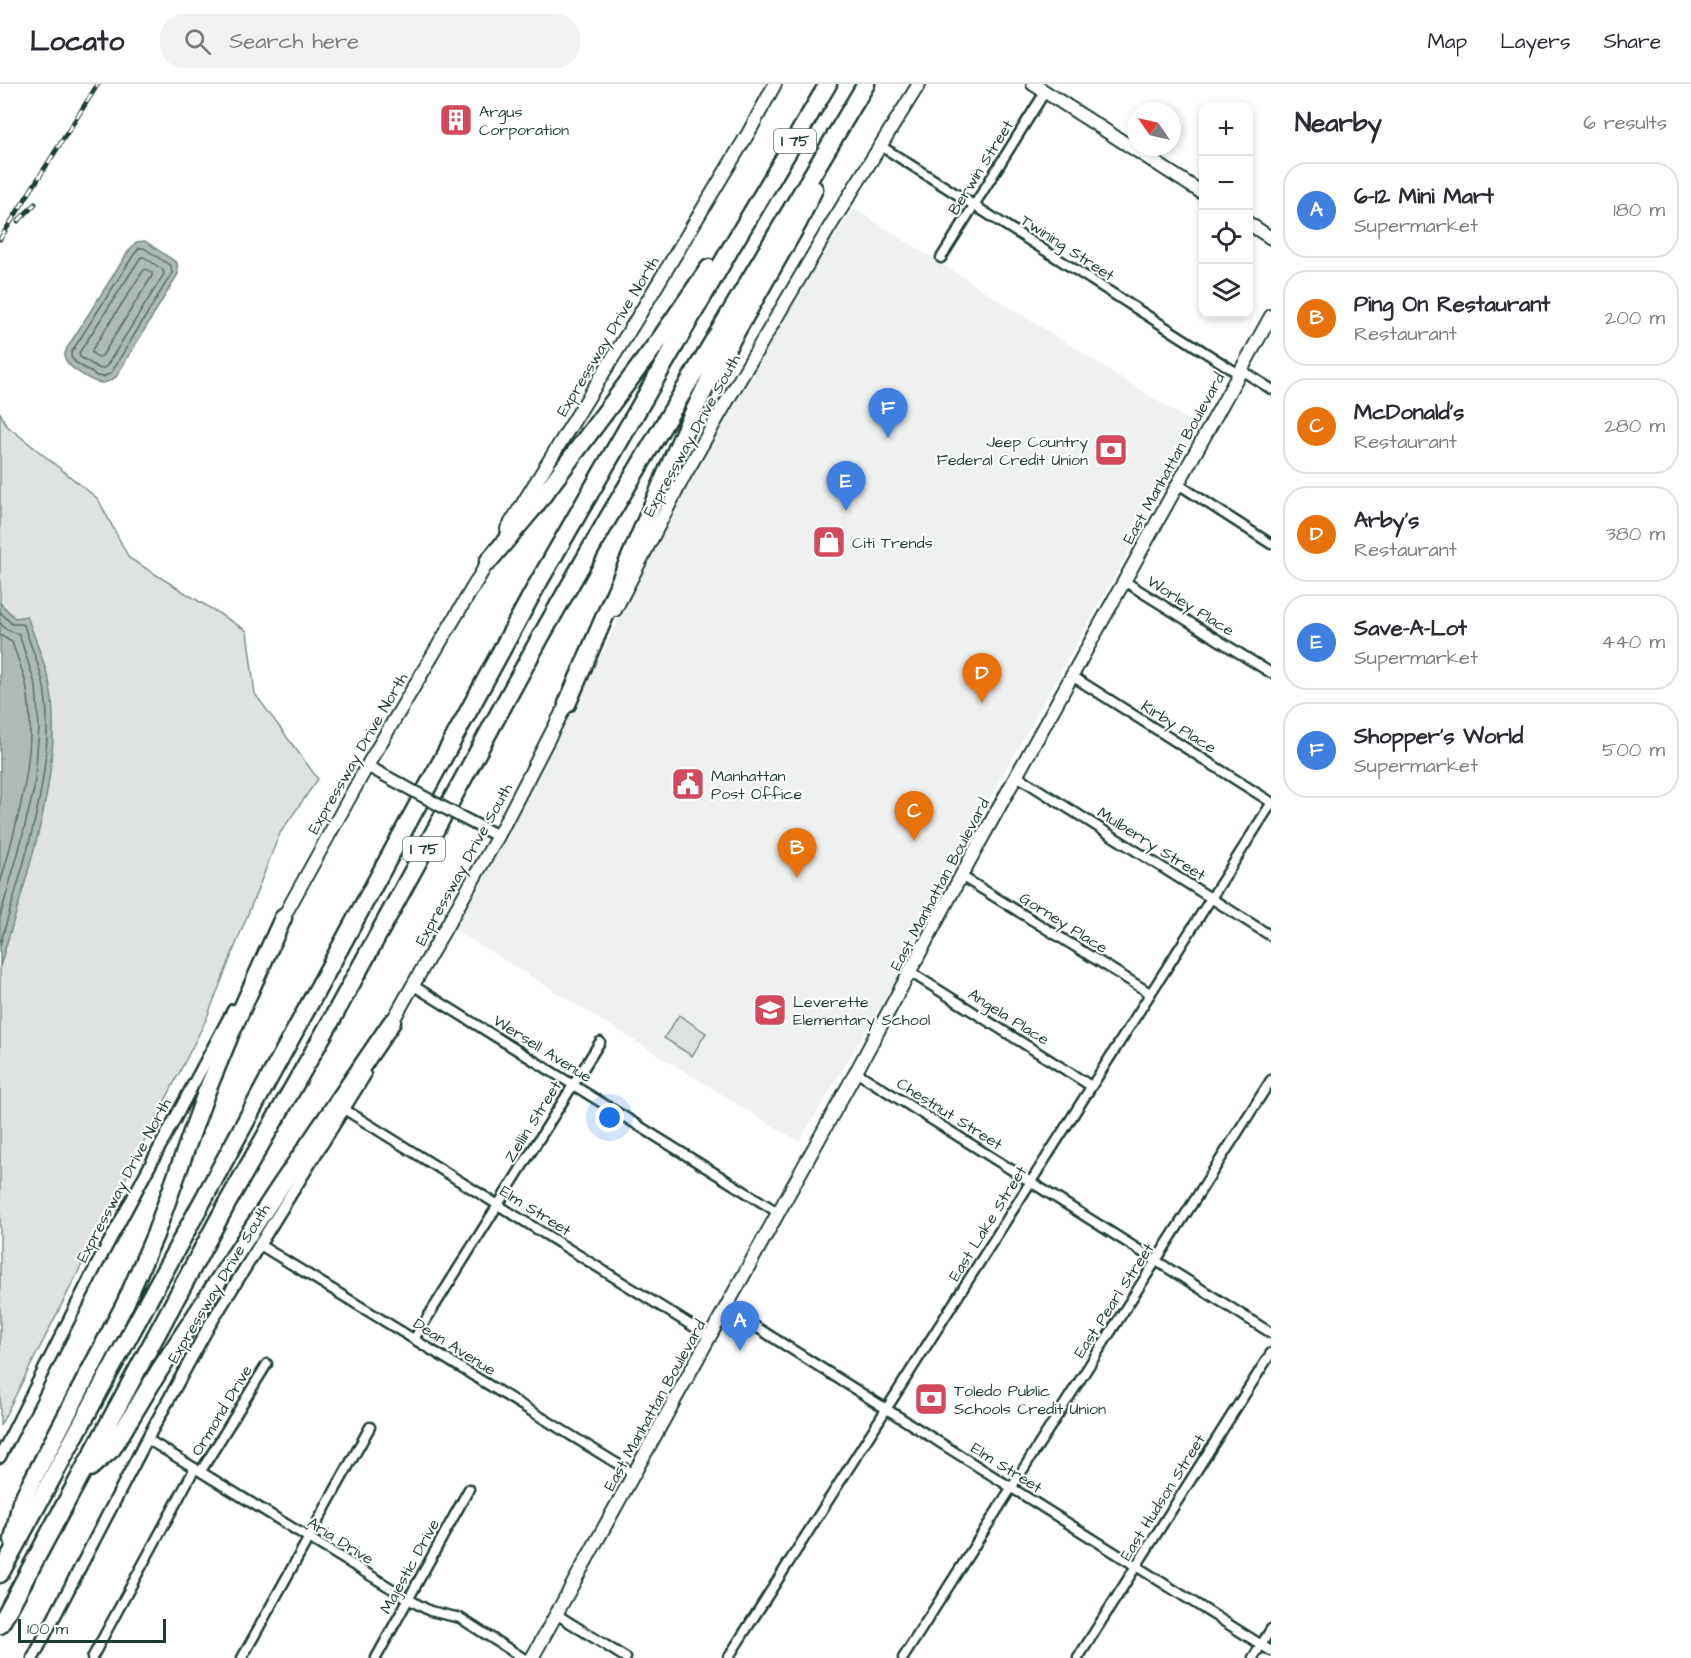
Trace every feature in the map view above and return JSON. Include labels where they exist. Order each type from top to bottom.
[{"type":"highway","name":"I 75","points":[[0,1574],[537,585],[828,84]]},
{"type":"highway","points":[[567,704],[684,432],[720,361],[798,224],[867,84]]},
{"type":"highway","name":"I 75","points":[[0,1624],[207,1240],[331,1021],[545,628],[624,491],[867,84]]},
{"type":"highway","points":[[488,562],[535,506],[599,421],[761,197]]},
{"type":"highway","points":[[8,1558],[21,1503],[125,1304],[154,1235],[226,1045],[283,918]]},
{"type":"highway","points":[[82,1474],[112,1449],[159,1371],[279,1188],[392,1022]]},
{"type":"main road","name":"Expressway Drive North","points":[[283,918],[368,766],[488,562],[749,132],[775,84]]},
{"type":"main road","name":"Expressway Drive South","points":[[392,1022],[498,836],[695,458],[829,228],[919,84]]},
{"type":"main road","points":[[1033,84],[1199,191]]},
{"type":"main road","points":[[1253,226],[1271,237]]},
{"type":"main road","name":"East Manhattan Boulevard","points":[[532,1658],[1271,316]]},
{"type":"street","name":"Berwin Street","points":[[941,258],[1045,92]]},
{"type":"street","name":"Twining Street","points":[[881,146],[1240,372],[1271,389]]},
{"type":"street","points":[[1178,484],[1271,544]]},
{"type":"street","name":"Worley Place","points":[[1124,580],[1271,673]]},
{"type":"street","name":"Kirby Place","points":[[1072,676],[1271,803]]},
{"type":"street","points":[[368,766],[498,836]]},
{"type":"street","name":"Mulberry Street","points":[[1017,776],[1271,936]]},
{"type":"street","name":"East Lake Street","points":[[728,1658],[1271,803]]},
{"type":"street","name":"Gorney Place","points":[[961,876],[1150,993]]},
{"type":"street","name":"Expressway Drive North","points":[[0,1457],[93,1272],[283,918]]},
{"type":"street","name":"Angela Place","points":[[910,972],[1092,1086]]},
{"type":"street","name":"Wersell Avenue","points":[[414,986],[779,1213]]},
{"type":"street","name":"Expressway Drive South","points":[[33,1658],[147,1438],[209,1326],[380,1050],[392,1022]]},
{"type":"street","name":"Zellin Street","points":[[414,1339],[600,1042]]},
{"type":"street","name":"Chestnut Street","points":[[856,1072],[1271,1333]]},
{"type":"street","name":"East Pearl Street","points":[[903,1658],[1271,1080]]},
{"type":"street","name":"Elm Street","points":[[344,1109],[710,1337]]},
{"type":"street","name":"Dean Avenue","points":[[260,1245],[634,1474]]},
{"type":"street","name":"Elm Street","points":[[726,1308],[1271,1651]]},
{"type":"street","name":"East Hudson Street","points":[[1078,1658],[1271,1353]]},
{"type":"street","name":"Ormond Drive","points":[[94,1657],[198,1470],[267,1364]]},
{"type":"street","points":[[242,1658],[370,1427]]},
{"type":"street","name":"Aria Drive","points":[[147,1438],[408,1599],[430,1611],[460,1618],[523,1658]]},
{"type":"street","name":"Majestic Drive","points":[[376,1658],[469,1489]]},
{"type":"street","points":[[556,1614],[627,1658]]},
{"type":"street","points":[[1253,1658],[1271,1629]]},
{"type":"shaded area","points":[[855,209],[1199,427],[981,813],[893,986],[799,1142],[455,930],[543,768],[697,468],[830,241]]},
{"type":"shaded area","points":[[0,412],[6,425],[98,499],[129,558],[247,631],[255,694],[318,779],[280,833],[206,1020],[0,1426],[0,966],[47,791],[53,728],[27,617],[15,619],[0,603]]},
{"type":"shaded area","points":[[679,1015],[706,1033],[692,1056],[664,1038]]},
{"type":"water","points":[[145,241],[177,263],[178,274],[116,377],[106,382],[98,382],[70,366],[65,353],[128,252],[136,242]]},
{"type":"water","points":[[0,603],[15,618],[27,616],[50,686],[53,720],[52,755],[40,828],[0,966]]},
{"type":"railway","points":[[0,239],[98,84]]},
{"type":"railway","points":[[18,221],[35,204]]},
{"type":"place","name":"Argus Corporation","points":[[456,120]]},
{"type":"place","name":"Shopper's World","points":[[888,438]]},
{"type":"place","name":"Jeep Country Federal Credit Union","points":[[1111,450]]},
{"type":"place","name":"Save-A-Lot","points":[[846,511]]},
{"type":"place","name":"Citi Trends","points":[[829,542]]},
{"type":"place","name":"Arby's","points":[[982,703]]},
{"type":"place","name":"Manhattan Post Office","points":[[688,784]]},
{"type":"place","name":"McDonald's","points":[[914,841]]},
{"type":"place","name":"Ping On Restaurant","points":[[797,878]]},
{"type":"place","name":"Leverette Elementary School","points":[[770,1010]]},
{"type":"place","name":"6-12 Mini Mart","points":[[740,1351]]},
{"type":"place","name":"Toledo Public Schools Credit Union","points":[[931,1399]]}]
